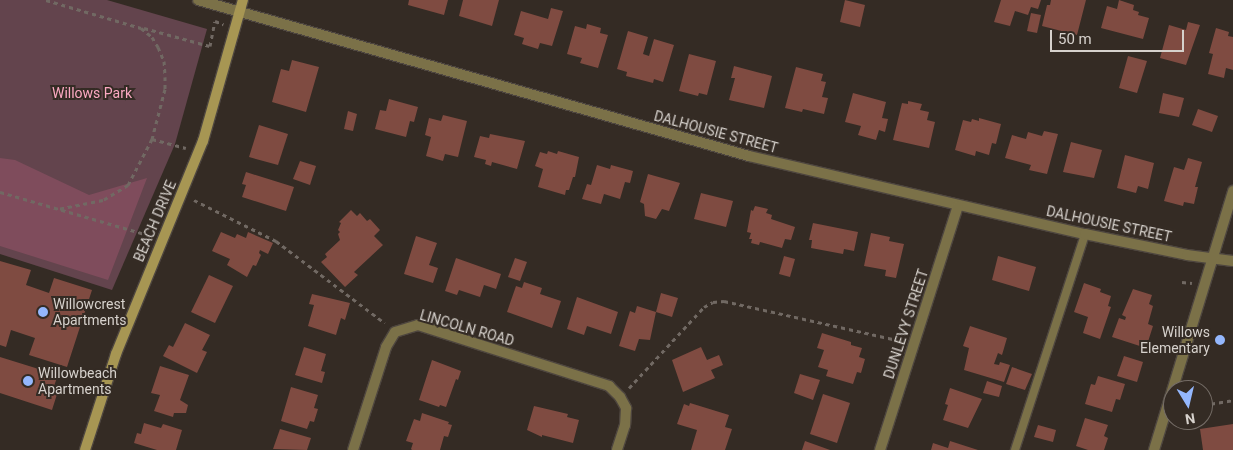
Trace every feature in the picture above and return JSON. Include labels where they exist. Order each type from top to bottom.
[{"type":"main road","name":"BEACH DRIVE","points":[[85,450],[116,354],[198,152],[243,0]]},
{"type":"street","name":"DALHOUSIE STREET","points":[[198,0],[749,156],[1085,234],[1211,259],[1233,261]]},
{"type":"street","points":[[1178,380],[1211,259],[1233,191]]},
{"type":"street","name":"DUNLEVY STREET","points":[[880,450],[958,206]]},
{"type":"street","name":"LINCOLN ROAD","points":[[396,332],[418,325],[609,386],[620,397]]},
{"type":"street","points":[[353,450],[386,347],[396,332]]},
{"type":"street","points":[[617,450],[625,426],[626,408],[620,397]]},
{"type":"street","points":[[1154,450],[1163,428]]},
{"type":"lane","points":[[1015,450],[1085,234]]},
{"type":"path","points":[[46,0],[210,46],[215,21]]},
{"type":"path","points":[[58,209],[103,200],[128,185],[152,139],[164,89],[164,69],[158,47],[141,28]]},
{"type":"path","points":[[152,139],[198,152]]},
{"type":"path","points":[[0,192],[162,239]]},
{"type":"path","points":[[181,194],[276,241],[396,332]]},
{"type":"path","points":[[620,397],[704,307],[713,302],[724,301],[914,344]]},
{"type":"path","points":[[1213,403],[1233,400]]},
{"type":"green space","name":"Willows Park","points":[[0,0],[107,0],[207,29],[175,144],[112,290],[0,254]]},
{"type":"shaded area","points":[[0,158],[15,160],[89,195],[147,178],[108,280],[0,246]]},
{"type":"building","points":[[409,0],[448,0],[444,15],[408,5]]},
{"type":"building","points":[[463,0],[499,0],[492,26],[459,16]]},
{"type":"building","points":[[845,0],[865,5],[860,27],[840,22]]},
{"type":"building","points":[[1001,0],[1041,0],[1038,9],[1031,7],[1028,15],[1015,11],[1010,26],[994,22]]},
{"type":"building","points":[[1051,0],[1086,0],[1077,35],[1042,26],[1047,5],[1050,5]]},
{"type":"building","points":[[1119,0],[1134,5],[1133,10],[1139,12],[1138,15],[1149,18],[1143,39],[1101,28],[1107,6],[1117,9]]},
{"type":"building","points":[[551,8],[563,11],[552,46],[540,43],[538,49],[522,44],[524,38],[514,35],[521,11],[548,19]]},
{"type":"building","points":[[1031,13],[1041,15],[1037,33],[1027,31]]},
{"type":"building","points":[[1188,22],[1200,25],[1186,65],[1160,58],[1169,25],[1186,30]]},
{"type":"building","points":[[587,24],[601,28],[600,33],[608,35],[598,68],[580,63],[582,58],[567,54],[575,26],[586,29]]},
{"type":"building","points":[[1216,28],[1229,32],[1228,36],[1233,37],[1233,70],[1226,68],[1224,78],[1208,74],[1213,54],[1209,53]]},
{"type":"building","points":[[628,31],[648,37],[643,54],[649,56],[654,39],[674,45],[663,82],[654,79],[653,83],[626,76],[627,72],[617,69]]},
{"type":"building","points":[[689,54],[716,61],[707,95],[699,93],[698,96],[679,91]]},
{"type":"building","points":[[1128,56],[1147,61],[1137,93],[1119,88]]},
{"type":"building","points":[[292,60],[319,67],[306,112],[272,102],[281,69],[289,71]]},
{"type":"building","points":[[734,66],[772,76],[764,108],[729,100],[735,78],[731,78]]},
{"type":"building","points":[[796,67],[823,74],[821,81],[826,82],[822,97],[828,98],[824,114],[803,109],[802,112],[785,108]]},
{"type":"building","points":[[853,93],[886,102],[882,118],[888,119],[885,132],[879,130],[876,140],[858,135],[861,126],[845,122]]},
{"type":"building","points":[[1163,93],[1184,98],[1179,117],[1159,113]]},
{"type":"building","points":[[389,99],[418,107],[414,122],[410,121],[406,137],[375,129],[380,110],[386,111]]},
{"type":"building","points":[[908,101],[922,104],[920,110],[929,112],[927,120],[935,122],[929,148],[893,140],[902,103],[908,104]]},
{"type":"building","points":[[1198,109],[1218,116],[1212,132],[1192,125]]},
{"type":"building","points":[[348,111],[357,114],[353,131],[344,129]]},
{"type":"building","points":[[443,115],[467,121],[458,157],[445,154],[443,161],[426,156],[431,137],[425,135],[429,118],[441,121]]},
{"type":"building","points":[[979,118],[1001,124],[996,144],[992,143],[989,155],[976,151],[975,156],[955,150],[963,120],[971,122],[972,119],[979,121]]},
{"type":"building","points":[[259,125],[288,134],[278,165],[249,157]]},
{"type":"building","points":[[1044,131],[1058,134],[1047,174],[1029,170],[1031,165],[1005,158],[1012,135],[1026,139],[1028,132],[1042,136]]},
{"type":"building","points":[[490,134],[525,141],[517,169],[492,162],[491,166],[485,164],[486,160],[474,157],[480,136],[489,138]]},
{"type":"building","points":[[1071,142],[1102,150],[1094,178],[1063,172]]},
{"type":"building","points":[[548,151],[557,154],[558,151],[579,157],[575,177],[573,177],[569,190],[566,190],[565,195],[538,187],[543,169],[535,166],[540,152],[547,154]]},
{"type":"building","points":[[1125,155],[1154,163],[1148,189],[1138,186],[1136,193],[1117,188]]},
{"type":"building","points":[[1188,158],[1202,162],[1195,187],[1198,187],[1194,204],[1184,202],[1183,206],[1164,201],[1174,167],[1184,170]]},
{"type":"building","points":[[300,161],[316,166],[310,185],[293,179]]},
{"type":"building","points":[[597,165],[610,169],[611,165],[633,171],[630,183],[625,182],[620,199],[604,194],[601,204],[582,199],[587,184],[591,185]]},
{"type":"building","points":[[246,172],[294,187],[286,211],[242,197],[246,185],[242,184]]},
{"type":"building","points":[[648,174],[680,183],[669,211],[662,209],[656,219],[645,216],[644,204],[640,202]]},
{"type":"building","points":[[701,193],[733,201],[726,227],[694,219]]},
{"type":"building","points":[[755,206],[768,209],[766,213],[772,215],[771,219],[795,227],[791,240],[785,239],[782,248],[760,242],[759,245],[751,243],[752,239],[749,239],[751,233],[747,232],[751,210],[753,211]]},
{"type":"building","points":[[351,210],[357,216],[360,213],[367,221],[370,219],[380,230],[374,236],[383,245],[354,272],[358,275],[345,287],[321,262],[327,257],[325,254],[340,240],[338,234],[340,232],[338,230],[341,223],[339,222]]},
{"type":"building","points":[[813,223],[858,232],[854,251],[844,249],[843,254],[811,248],[812,240],[809,240]]},
{"type":"building","points":[[221,232],[235,238],[237,234],[246,238],[248,232],[273,243],[268,254],[260,250],[259,253],[261,255],[256,266],[253,265],[247,277],[227,265],[230,259],[212,251]]},
{"type":"building","points":[[871,233],[890,237],[889,241],[904,244],[896,278],[885,276],[886,270],[864,266]]},
{"type":"building","points":[[416,236],[437,243],[429,265],[438,268],[433,283],[404,274]]},
{"type":"building","points":[[784,256],[795,259],[790,277],[779,274]]},
{"type":"building","points":[[998,256],[1036,267],[1029,291],[992,280]]},
{"type":"building","points":[[456,258],[501,274],[496,289],[484,285],[480,297],[459,290],[457,295],[445,291]]},
{"type":"building","points":[[515,258],[527,262],[520,281],[508,277]]},
{"type":"building","name":"Willowcrest Apartments","points":[[0,261],[31,270],[26,285],[49,293],[54,278],[92,290],[67,367],[29,355],[35,338],[11,330],[6,347],[0,345]]},
{"type":"building","points":[[209,275],[233,286],[215,323],[191,312]]},
{"type":"building","points":[[524,282],[542,288],[540,294],[561,301],[552,328],[507,312],[516,286],[522,288]]},
{"type":"building","points":[[1084,283],[1101,289],[1100,292],[1111,296],[1108,306],[1111,307],[1100,339],[1083,333],[1088,317],[1074,312]]},
{"type":"building","points":[[1133,289],[1152,295],[1149,304],[1153,306],[1148,324],[1153,326],[1146,348],[1112,337],[1119,318],[1125,320],[1126,317],[1122,315]]},
{"type":"building","points":[[661,293],[678,298],[672,317],[656,312]]},
{"type":"building","points":[[312,294],[350,303],[345,320],[341,318],[336,335],[308,326],[314,305],[309,304]]},
{"type":"building","points":[[577,297],[618,312],[611,334],[587,326],[584,335],[567,329]]},
{"type":"building","points":[[637,306],[656,312],[650,340],[639,339],[635,351],[619,346],[630,311],[635,313]]},
{"type":"building","points":[[185,323],[210,335],[202,350],[207,352],[197,373],[163,356],[169,345],[173,347]]},
{"type":"building","points":[[970,326],[1007,338],[1002,355],[998,353],[994,364],[999,365],[1000,362],[1010,365],[1004,382],[964,370],[969,348],[963,346]]},
{"type":"building","points":[[822,333],[851,342],[851,345],[862,348],[859,357],[865,359],[861,373],[857,372],[853,384],[826,376],[828,370],[818,367],[824,350],[817,348]]},
{"type":"building","points":[[304,347],[326,354],[321,371],[325,372],[322,383],[295,375]]},
{"type":"building","points":[[701,347],[707,360],[719,355],[723,365],[711,370],[715,378],[683,392],[672,360]]},
{"type":"building","points":[[1124,356],[1143,362],[1137,382],[1117,376]]},
{"type":"building","name":"Willowbeach Apartments","points":[[0,357],[58,375],[54,386],[59,388],[52,410],[0,393]]},
{"type":"building","points":[[432,360],[461,371],[458,380],[456,379],[446,407],[440,405],[439,407],[419,400]]},
{"type":"building","points":[[160,366],[189,375],[180,400],[188,405],[186,413],[174,413],[173,417],[154,411],[160,395],[151,393]]},
{"type":"building","points":[[1012,367],[1032,374],[1025,390],[1006,384]]},
{"type":"building","points":[[800,374],[820,380],[813,400],[794,393]]},
{"type":"building","points":[[1098,376],[1125,384],[1120,400],[1116,399],[1112,412],[1085,404],[1091,384],[1095,385]]},
{"type":"building","points":[[987,381],[1002,386],[999,397],[983,393]]},
{"type":"building","points":[[291,387],[318,395],[314,408],[318,409],[314,422],[310,421],[307,429],[281,421]]},
{"type":"building","points":[[950,388],[982,399],[968,428],[943,420],[948,405],[945,404]]},
{"type":"building","points":[[823,394],[850,403],[837,443],[810,434]]},
{"type":"building","points":[[690,403],[729,415],[725,427],[732,429],[725,450],[691,450],[697,430],[677,424],[684,404],[689,406]]},
{"type":"building","points":[[534,406],[568,414],[567,417],[579,420],[573,443],[542,435],[542,437],[527,430]]},
{"type":"building","points":[[422,413],[449,422],[448,424],[452,425],[448,437],[444,436],[440,450],[412,450],[413,443],[406,441],[414,419],[420,421]]},
{"type":"building","points":[[1085,418],[1108,425],[1104,436],[1108,438],[1104,450],[1088,450],[1076,446]]},
{"type":"building","points":[[144,423],[161,428],[163,424],[182,430],[176,450],[157,450],[134,443],[137,433],[141,434]]},
{"type":"building","points":[[1233,424],[1233,450],[1203,450],[1200,430],[1213,430],[1213,427]]},
{"type":"building","points":[[1038,425],[1056,430],[1053,442],[1034,437]]},
{"type":"building","points":[[280,429],[311,438],[307,450],[273,449]]},
{"type":"building","points":[[805,441],[830,450],[802,450]]},
{"type":"building","points":[[950,441],[978,450],[931,450],[933,443],[948,448]]},
{"type":"place","name":"Willowcrest Apartments","points":[[43,312]]},
{"type":"place","name":"Willows Elementary","points":[[1220,340]]},
{"type":"place","name":"Willowbeach Apartments","points":[[28,381]]}]
